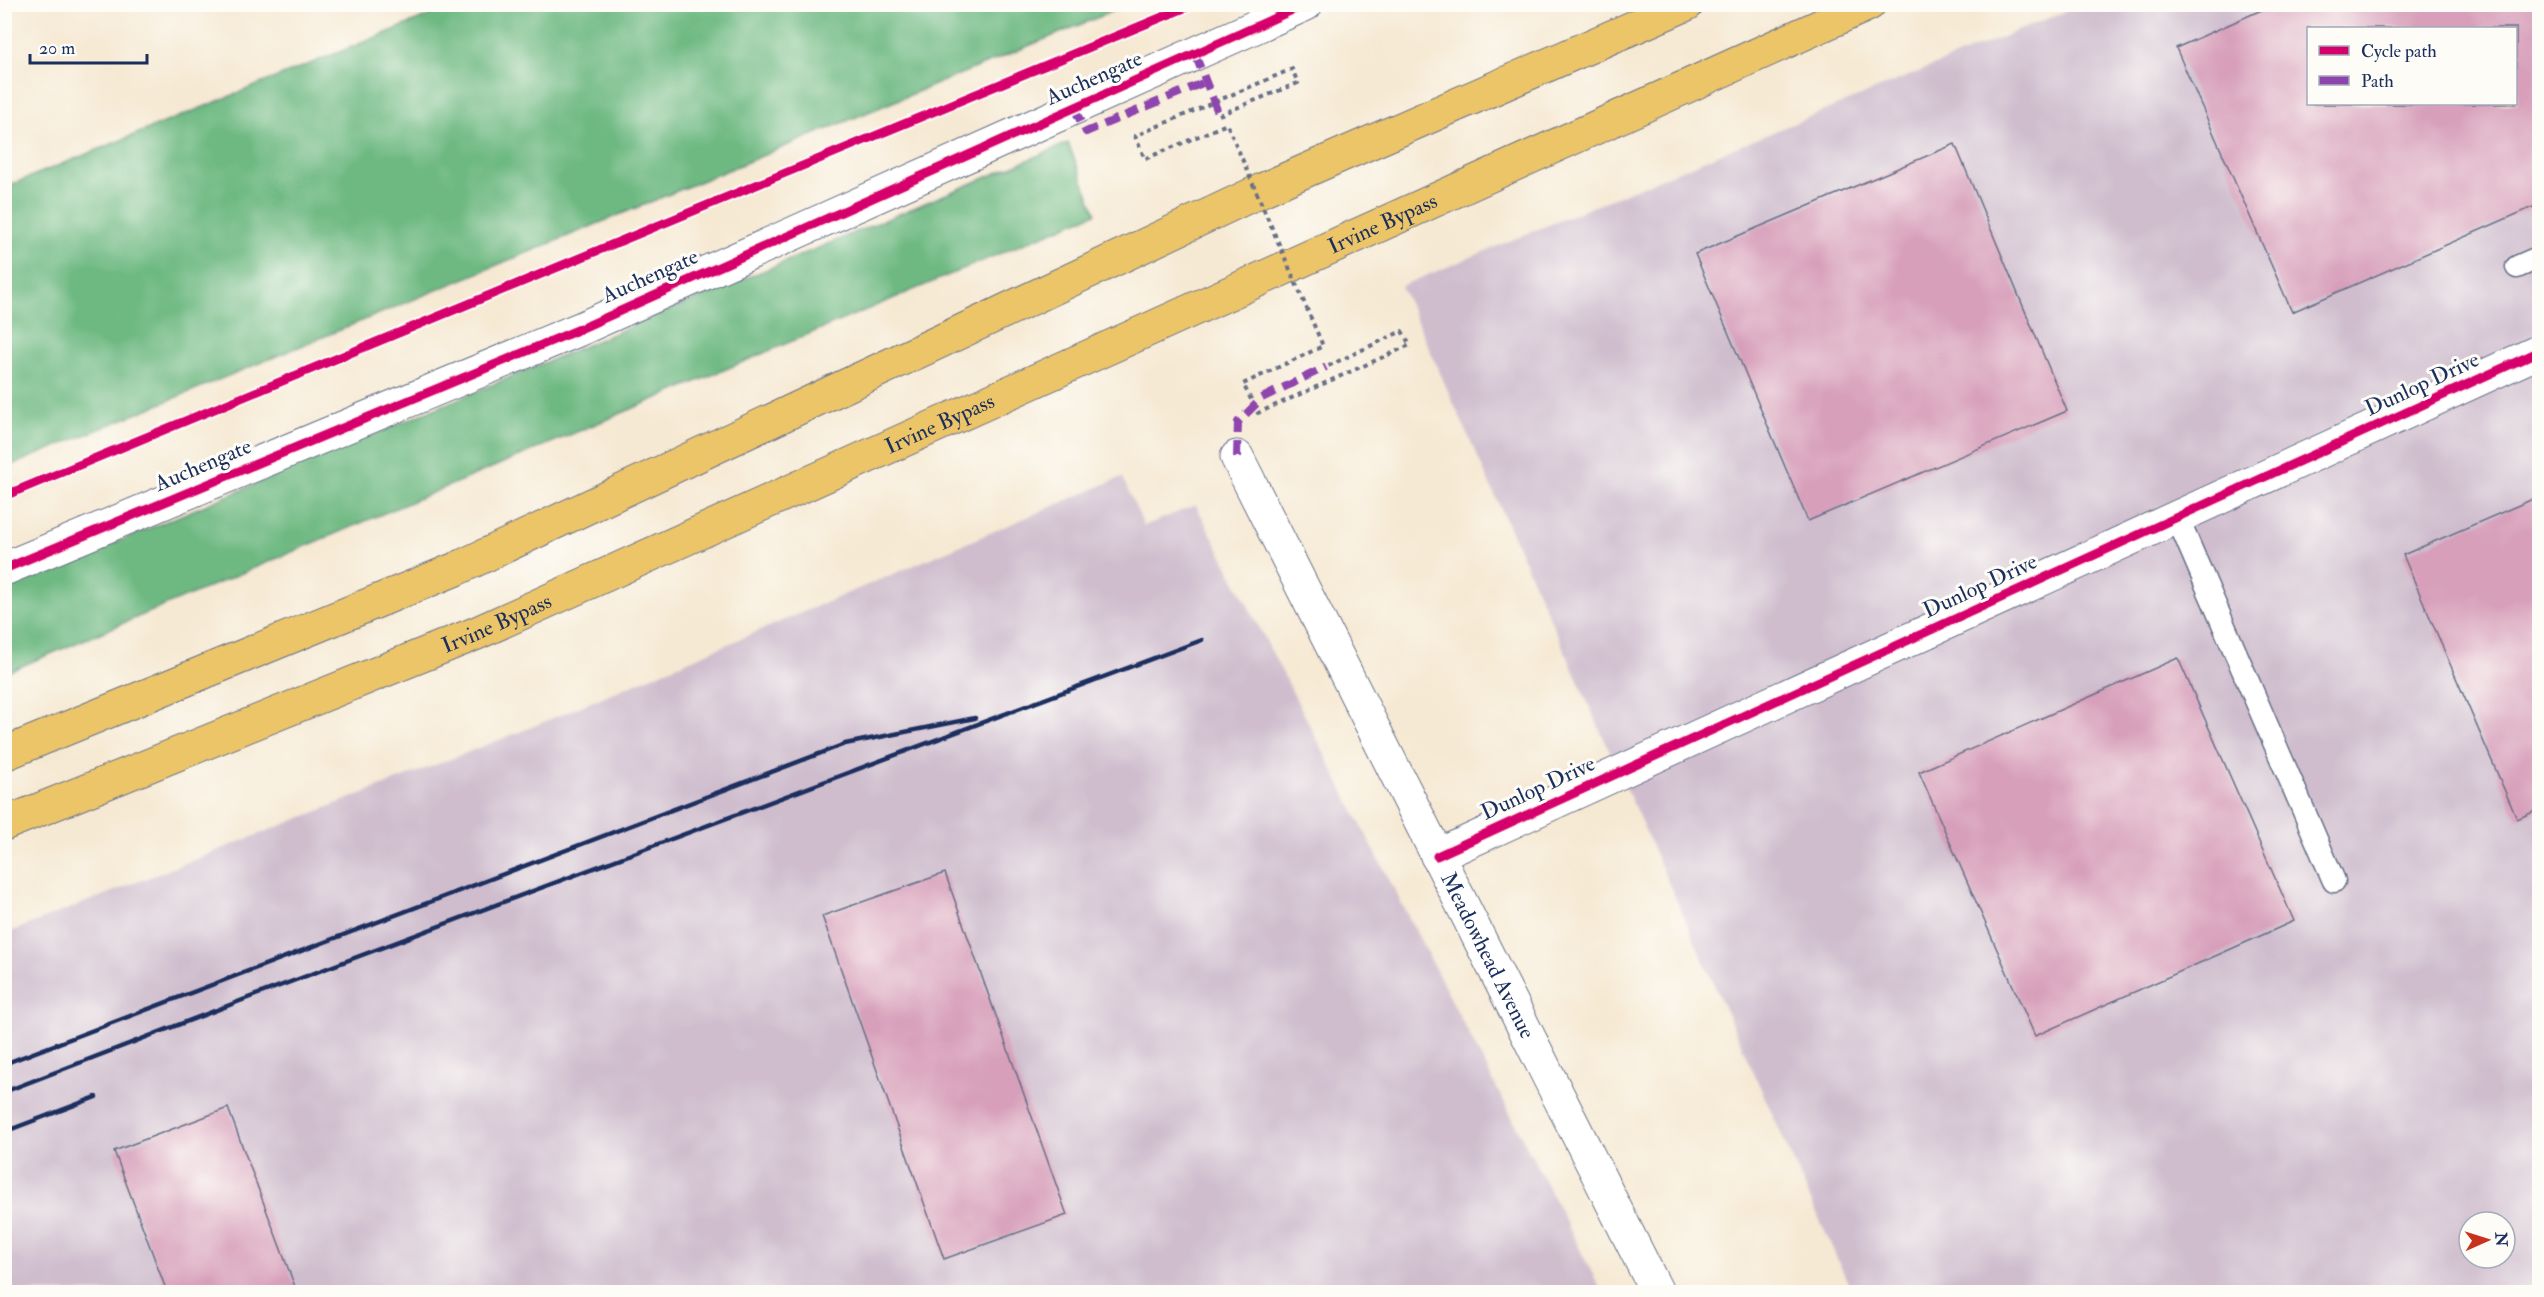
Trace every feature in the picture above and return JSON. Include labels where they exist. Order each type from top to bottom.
[{"type":"highway","points":[[4,754],[456,569],[1264,189],[1687,4]]},
{"type":"highway","name":"Irvine Bypass","points":[[4,824],[477,633],[1869,4]]},
{"type":"street","name":"Auchengate","points":[[4,568],[580,328],[1306,4]]},
{"type":"street","name":"Dunlop Drive","points":[[1437,856],[2540,351]]},
{"type":"street","name":"Meadowhead Avenue","points":[[1237,457],[1657,1293]]},
{"type":"lane","points":[[2517,267],[2540,257]]},
{"type":"lane","points":[[2178,517],[2334,881]]},
{"type":"path","points":[[1219,115],[1298,83],[1293,69],[1135,136],[1145,159],[1227,124],[1323,346],[1243,384],[1258,413],[1410,345],[1402,331],[1326,368]]},
{"type":"shaded area","points":[[2080,5],[2539,5],[2539,1292],[1852,1292],[1401,286]]},
{"type":"shaded area","points":[[1122,477],[1144,526],[1196,505],[1602,1292],[5,1292],[5,934],[532,727]]},
{"type":"green space","points":[[458,4],[1128,5],[5,468],[5,187]]},
{"type":"green space","points":[[1068,143],[1096,213],[5,673],[5,589]]},
{"type":"building","points":[[2275,4],[2540,4],[2540,204],[2292,312],[2176,48]]},
{"type":"building","points":[[1955,144],[2067,411],[1808,521],[1695,254]]},
{"type":"building","points":[[2540,496],[2540,809],[2517,819],[2403,555]]},
{"type":"building","points":[[2178,658],[2294,921],[2035,1036],[1919,772]]},
{"type":"building","points":[[945,873],[1067,1215],[944,1259],[822,916]]},
{"type":"building","points":[[228,1108],[297,1292],[167,1292],[114,1151]]},
{"type":"railway","points":[[4,1092],[253,996],[1202,640]]},
{"type":"railway","points":[[4,1064],[845,744],[975,718]]},
{"type":"railway","points":[[4,1132],[96,1097]]},
{"type":"marked path","points":[[1195,54],[1219,115]]},
{"type":"marked path","points":[[1074,108],[1086,132],[1205,82]]},
{"type":"marked path","points":[[1237,457],[1238,422],[1262,398],[1326,367]]},
{"type":"cycle path","points":[[4,496],[1194,4]]},
{"type":"cycle path","points":[[4,569],[580,329],[1306,4]]},
{"type":"cycle path","points":[[1437,856],[2540,351]]}]
